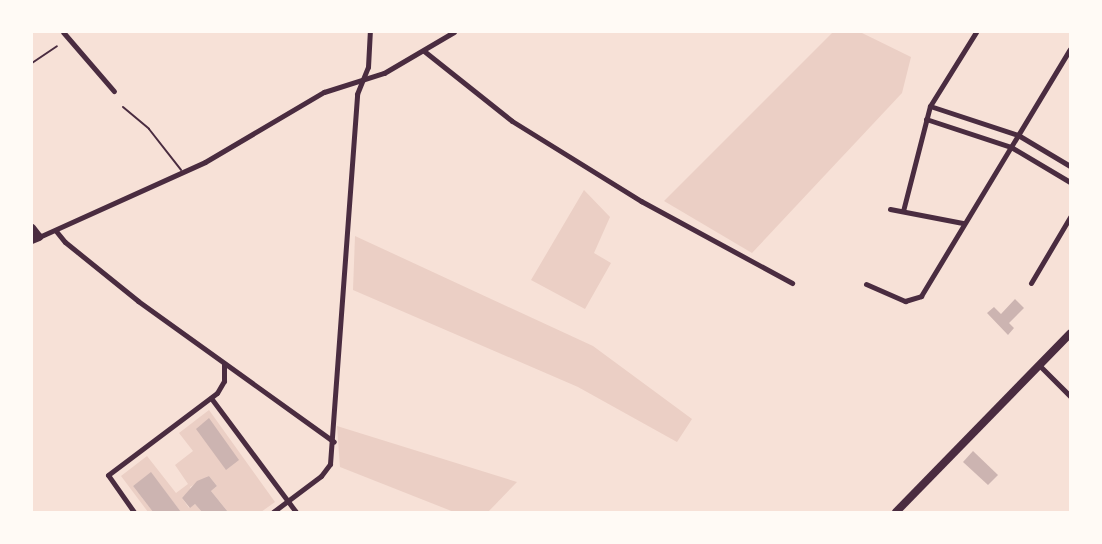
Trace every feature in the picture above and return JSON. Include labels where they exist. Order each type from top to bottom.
[{"type":"main road","points":[[32,228],[35,238]]},
{"type":"main road","points":[[896,513],[1071,334]]},
{"type":"street","points":[[63,32],[114,91]]},
{"type":"street","points":[[273,513],[326,471],[334,442],[334,385],[361,79],[368,67],[370,32]]},
{"type":"street","points":[[35,238],[56,231],[183,173],[234,147],[324,92],[384,73],[454,32]]},
{"type":"street","points":[[903,211],[930,106],[976,32]]},
{"type":"street","points":[[866,284],[905,301],[917,300],[1071,49]]},
{"type":"street","points":[[424,51],[512,121],[641,201],[792,283]]},
{"type":"street","points":[[930,106],[1018,135],[1071,166]]},
{"type":"street","points":[[926,119],[1011,147],[1071,182]]},
{"type":"street","points":[[890,209],[963,223]]},
{"type":"street","points":[[1031,283],[1071,217]]},
{"type":"street","points":[[56,231],[120,286],[334,442]]},
{"type":"street","points":[[134,513],[108,475],[211,398],[224,381],[224,364]]},
{"type":"street","points":[[1039,365],[1071,396]]},
{"type":"street","points":[[211,398],[296,513]]},
{"type":"lane","points":[[32,63],[57,46]]},
{"type":"lane","points":[[123,107],[149,129],[183,173]]},
{"type":"shaded area","points":[[833,32],[860,32],[911,57],[902,93],[752,253],[664,201]]},
{"type":"shaded area","points":[[584,190],[610,217],[594,253],[611,263],[585,309],[531,280]]},
{"type":"shaded area","points":[[355,236],[593,346],[692,419],[677,442],[578,387],[353,290]]},
{"type":"shaded area","points":[[209,410],[275,502],[261,512],[228,512],[211,491],[217,486],[209,476],[190,487],[191,491],[182,498],[189,508],[195,504],[202,512],[181,512],[151,473],[133,486],[153,512],[148,512],[121,476],[147,456],[176,493],[188,484],[175,465],[193,451],[179,433]]},
{"type":"shaded area","points":[[337,426],[517,482],[488,512],[454,512],[340,467]]},
{"type":"building","points":[[1015,299],[1024,308],[1009,323],[1014,328],[1008,335],[987,313],[994,307],[1001,314]]},
{"type":"building","points":[[209,418],[239,460],[226,470],[196,429]]},
{"type":"building","points":[[973,451],[998,475],[988,485],[963,462]]},
{"type":"building","points":[[151,472],[181,512],[153,512],[133,486]]},
{"type":"building","points":[[209,476],[217,486],[211,491],[228,512],[202,512],[195,504],[190,508],[182,498],[197,481]]}]
